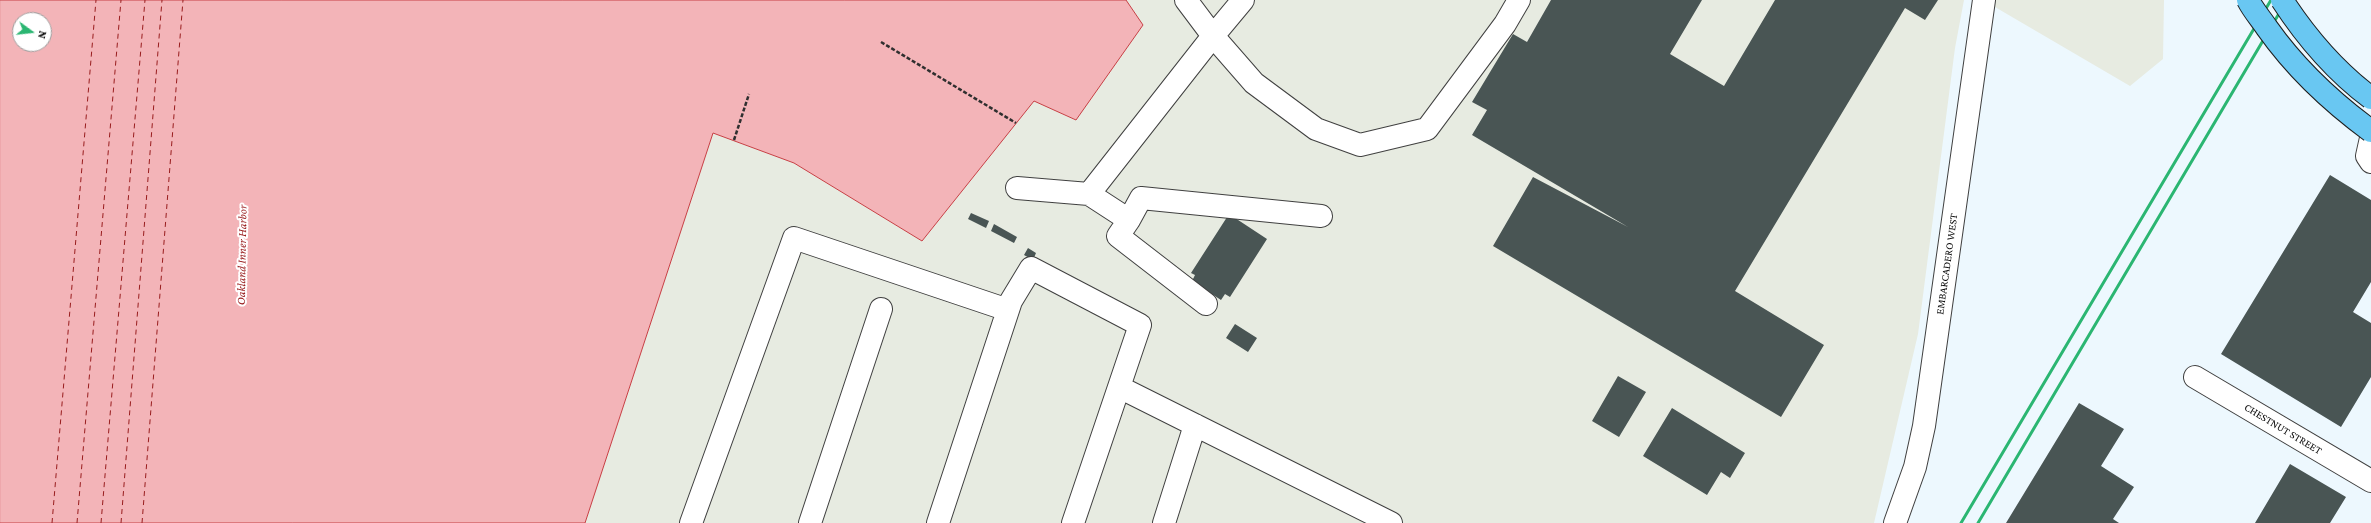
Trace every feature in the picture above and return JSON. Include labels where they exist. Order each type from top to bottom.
[{"type":"main road","points":[[2248,0],[2278,44],[2306,78],[2342,110],[2371,131]]},
{"type":"main road","points":[[2282,0],[2300,27],[2327,59],[2371,98]]},
{"type":"street","points":[[1186,0],[1213,36],[1254,83],[1316,129],[1360,145],[1427,129],[1505,24],[1519,0]]},
{"type":"street","points":[[1089,194],[1243,0]]},
{"type":"street","name":"EMBARCADERO WEST","points":[[1895,523],[1915,467],[1924,426],[1984,0]]},
{"type":"street","points":[[2371,138],[2367,156],[2371,162]]},
{"type":"street","points":[[1017,188],[1089,194],[1128,220]]},
{"type":"street","points":[[1206,304],[1118,236],[1141,198],[1321,216]]},
{"type":"street","points":[[691,523],[794,238],[1008,310]]},
{"type":"street","points":[[938,523],[1011,301],[1031,268],[1140,325],[1073,523]]},
{"type":"street","points":[[810,523],[881,309]]},
{"type":"street","name":"CHESTNUT STREET","points":[[2195,377],[2371,481]]},
{"type":"street","points":[[1119,387],[1392,523]]},
{"type":"street","points":[[1164,523],[1195,425]]},
{"type":"path","points":[[881,42],[1016,123]]},
{"type":"path","points":[[734,140],[749,94]]},
{"type":"shaded area","points":[[1126,0],[1964,0],[1955,48],[1918,334],[1874,523],[585,523],[713,133],[794,163],[922,241],[1034,100],[1075,120],[1143,25]]},
{"type":"shaded area","points":[[1983,0],[2164,0],[2163,59],[2130,86]]},
{"type":"water","name":"Oakland Inner Harbor","points":[[0,0],[1126,0],[1143,25],[1076,120],[1034,101],[922,241],[794,163],[713,133],[585,523],[0,523]]},
{"type":"building","points":[[1551,0],[1702,0],[1670,54],[1724,86],[1775,0],[1938,0],[1925,20],[1905,8],[1735,291],[1824,345],[1781,417],[1493,246],[1533,177],[1628,227],[1472,135],[1487,110],[1472,102],[1513,34],[1527,42]]},
{"type":"building","points":[[2330,175],[2371,200],[2371,282],[2353,312],[2371,323],[2371,377],[2341,427],[2221,354]]},
{"type":"building","points":[[971,213],[989,221],[986,228],[968,219]]},
{"type":"building","points":[[1229,214],[1267,239],[1230,297],[1225,294],[1221,300],[1192,281],[1195,275],[1191,273]]},
{"type":"building","points":[[994,224],[1017,237],[1014,243],[991,231]]},
{"type":"building","points":[[1028,248],[1036,253],[1033,260],[1024,255]]},
{"type":"building","points":[[1235,324],[1257,338],[1248,352],[1226,338]]},
{"type":"building","points":[[1618,376],[1646,392],[1619,437],[1592,421]]},
{"type":"building","points":[[2079,403],[2124,429],[2101,466],[2134,487],[2113,519],[2119,523],[2006,523]]},
{"type":"building","points":[[1672,408],[1745,453],[1730,478],[1721,472],[1707,495],[1643,456]]},
{"type":"building","points":[[2290,464],[2346,497],[2330,523],[2255,523]]},
{"type":"ferry route","points":[[52,523],[96,0]]},
{"type":"ferry route","points":[[77,523],[121,0]]},
{"type":"ferry route","points":[[101,523],[145,0]]},
{"type":"ferry route","points":[[121,523],[162,0]]},
{"type":"ferry route","points":[[142,523],[183,0]]},
{"type":"railway","points":[[1961,523],[2271,0]]},
{"type":"railway","points":[[1978,523],[2287,0]]}]
